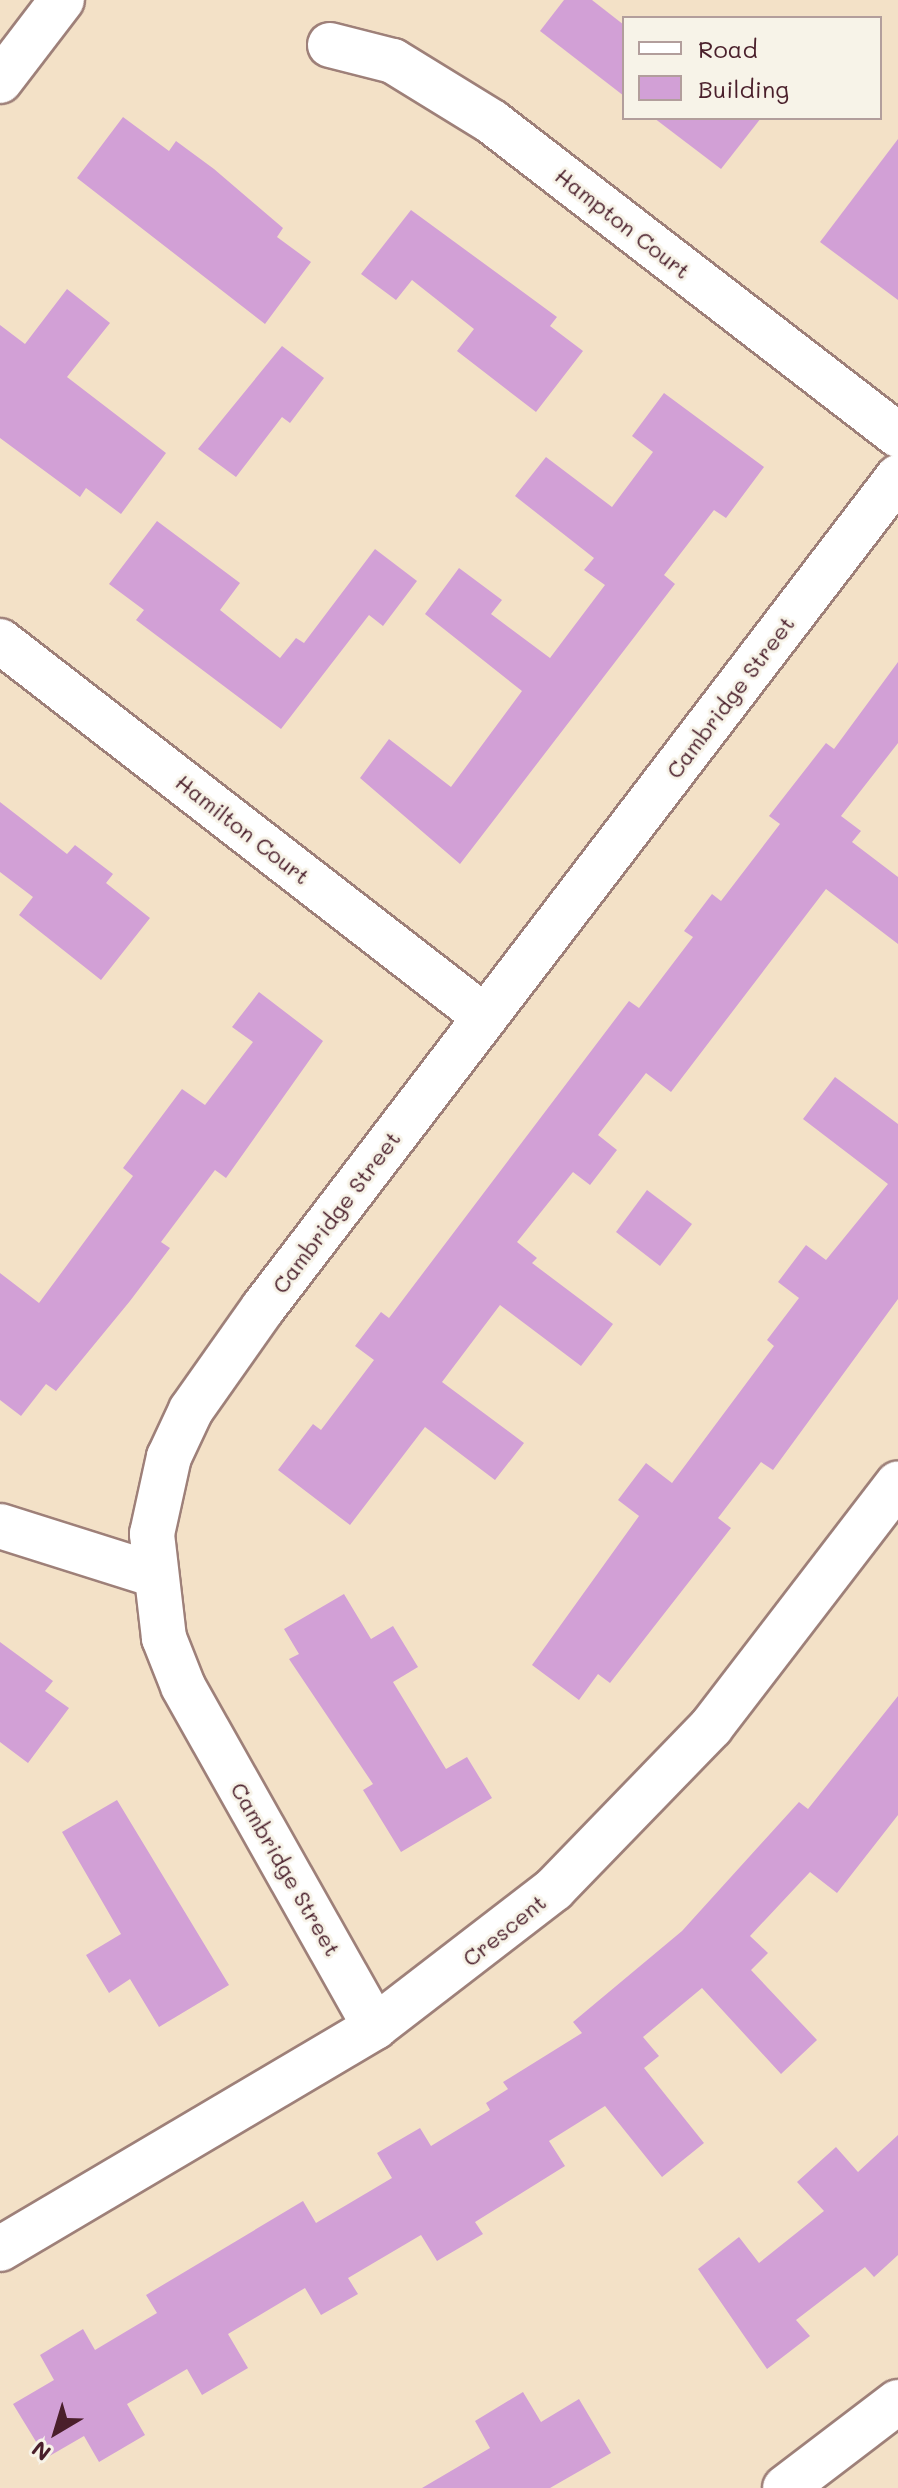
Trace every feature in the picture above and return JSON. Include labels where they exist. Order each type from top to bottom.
[{"type":"street","points":[[0,81],[62,0]]},
{"type":"street","name":"Hampton Court","points":[[330,45],[393,61],[492,122],[898,435]]},
{"type":"street","name":"Cambridge Street","points":[[375,2027],[183,1686],[164,1638],[152,1574],[158,1495],[191,1410],[485,1017],[898,477]]},
{"type":"street","name":"Hamilton Court","points":[[0,641],[485,1017]]},
{"type":"street","name":"Crescent","points":[[0,2249],[375,2027],[543,1899],[636,1811],[711,1727],[898,1483]]},
{"type":"street","points":[[0,1526],[152,1574]]},
{"type":"street","points":[[785,2488],[898,2402]]},
{"type":"building","points":[[564,0],[592,0],[622,23],[622,94],[540,31]]},
{"type":"building","points":[[123,117],[169,151],[176,141],[214,169],[283,228],[277,237],[311,262],[265,324],[77,178]]},
{"type":"building","points":[[657,120],[759,120],[721,169]]},
{"type":"building","points":[[898,139],[898,300],[820,242]]},
{"type":"building","points":[[411,210],[557,317],[550,326],[583,351],[536,412],[457,351],[474,329],[412,280],[396,300],[361,274]]},
{"type":"building","points":[[67,289],[110,323],[67,377],[166,453],[121,514],[86,488],[80,497],[0,438],[0,325],[25,344]]},
{"type":"building","points":[[282,346],[324,378],[290,423],[282,417],[236,477],[198,449]]},
{"type":"building","points":[[664,393],[764,467],[726,518],[714,510],[664,575],[675,584],[460,864],[360,778],[389,739],[451,787],[522,691],[425,614],[459,568],[502,600],[491,614],[550,658],[605,585],[584,570],[594,558],[515,496],[546,457],[612,507],[653,452],[632,436]]},
{"type":"building","points":[[157,521],[240,583],[220,610],[280,658],[296,638],[304,643],[375,549],[417,581],[383,626],[369,615],[281,729],[136,620],[144,610],[109,584]]},
{"type":"building","points":[[898,662],[898,743],[841,816],[861,831],[852,842],[898,877],[898,944],[826,889],[671,1092],[646,1073],[598,1135],[617,1150],[590,1185],[573,1172],[517,1242],[537,1258],[532,1263],[613,1324],[581,1366],[500,1305],[442,1382],[524,1443],[495,1480],[425,1427],[350,1525],[278,1470],[313,1424],[321,1430],[374,1360],[355,1346],[381,1312],[389,1318],[629,1001],[639,1008],[693,937],[684,931],[712,894],[721,901],[780,824],[769,816],[826,743],[834,749]]},
{"type":"building","points":[[0,802],[67,854],[75,845],[113,874],[106,883],[150,918],[101,980],[19,915],[33,897],[0,872]]},
{"type":"building","points":[[259,992],[323,1041],[226,1178],[215,1170],[161,1242],[170,1248],[130,1301],[56,1391],[46,1384],[21,1416],[0,1400],[0,1273],[39,1303],[133,1176],[123,1168],[182,1089],[205,1105],[253,1042],[232,1027]]},
{"type":"building","points":[[835,1077],[898,1124],[898,1299],[773,1470],[761,1462],[718,1518],[731,1528],[610,1683],[598,1674],[579,1700],[532,1665],[639,1516],[618,1500],[646,1463],[672,1483],[774,1346],[767,1340],[799,1298],[778,1282],[806,1245],[826,1260],[888,1184],[803,1119]]},
{"type":"building","points":[[647,1190],[692,1224],[660,1266],[616,1232]]},
{"type":"building","points":[[344,1594],[371,1639],[393,1626],[418,1667],[393,1682],[446,1769],[467,1757],[492,1798],[401,1852],[363,1790],[373,1784],[289,1659],[299,1654],[284,1629]]},
{"type":"building","points":[[0,1642],[53,1681],[45,1691],[69,1708],[28,1763],[0,1742]]},
{"type":"building","points":[[898,1696],[898,1815],[837,1893],[810,1872],[750,1936],[768,1953],[751,1970],[817,2040],[781,2074],[702,1988],[643,2037],[659,2056],[644,2068],[704,2143],[662,2177],[605,2106],[549,2141],[565,2166],[475,2222],[483,2234],[437,2261],[421,2235],[348,2278],[358,2294],[321,2315],[305,2288],[228,2334],[248,2368],[202,2395],[187,2369],[127,2404],[145,2435],[99,2462],[84,2436],[46,2458],[13,2404],[54,2380],[40,2355],[83,2329],[95,2350],[157,2313],[146,2295],[303,2201],[316,2223],[392,2178],[377,2153],[420,2128],[431,2146],[490,2110],[486,2103],[508,2089],[503,2082],[582,2033],[573,2022],[682,1931],[799,1802],[808,1809]]},
{"type":"building","points":[[117,1800],[229,1985],[159,2027],[130,1979],[109,1993],[86,1955],[121,1934],[62,1832]]},
{"type":"building","points":[[898,2135],[898,2255],[874,2277],[865,2267],[796,2320],[810,2336],[767,2369],[698,2269],[739,2237],[759,2263],[824,2211],[797,2182],[836,2147],[858,2172]]},
{"type":"building","points":[[523,2392],[541,2422],[579,2399],[611,2453],[550,2488],[422,2488],[490,2448],[475,2421]]}]
